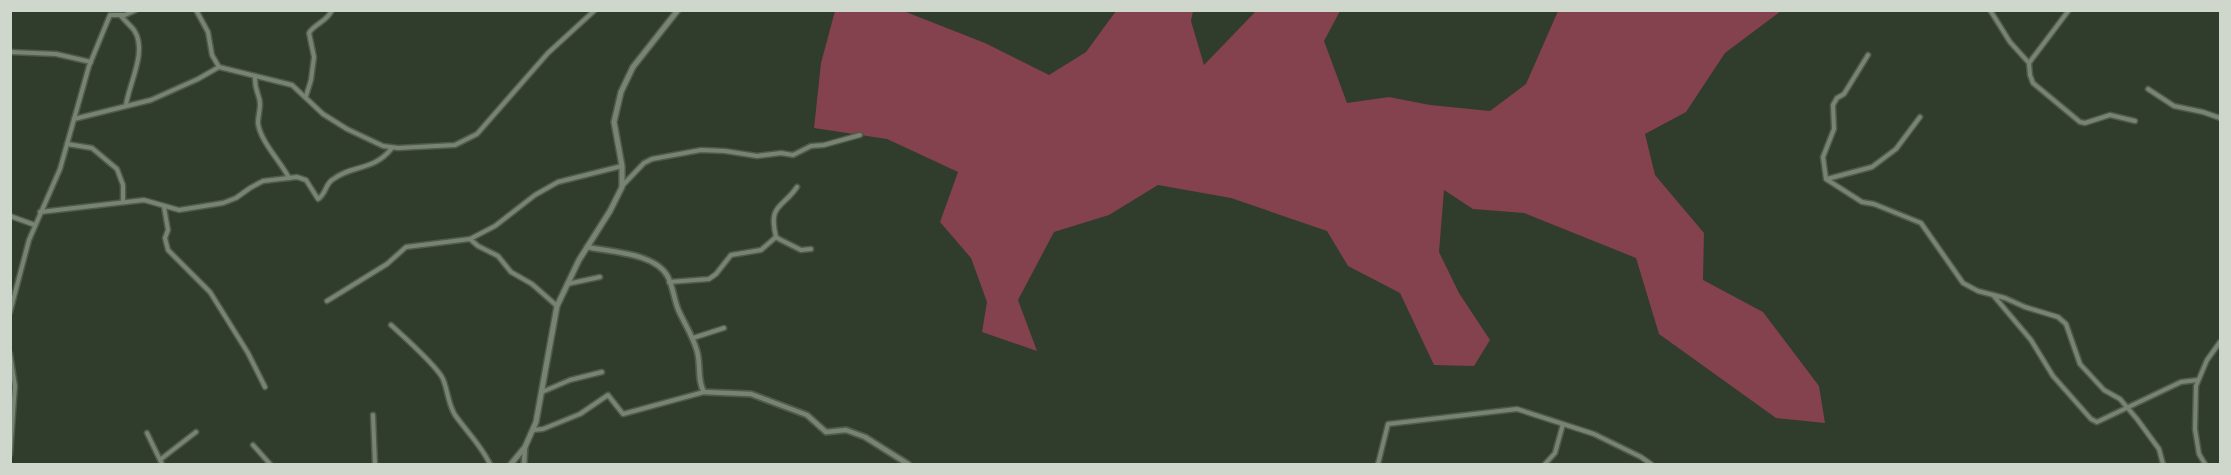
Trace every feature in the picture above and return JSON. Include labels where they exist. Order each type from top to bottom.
[{"type":"main road","points":[[511,465],[525,447],[533,430],[557,306],[587,247],[622,187],[622,165],[614,122],[619,98],[633,67],[678,10]]},
{"type":"street","points":[[121,16],[136,10]]},
{"type":"street","points":[[196,10],[208,32],[212,54],[219,67]]},
{"type":"street","points":[[306,96],[314,57],[309,33],[313,27],[326,20],[332,10]]},
{"type":"street","points":[[74,119],[151,100],[219,67],[292,85],[306,96],[318,111],[347,129],[383,146],[392,148],[448,146],[471,138],[482,130],[548,53],[595,10]]},
{"type":"street","points":[[1990,10],[2010,42],[2029,63],[2033,83],[2080,122],[2085,123],[2110,115],[2135,121]]},
{"type":"street","points":[[2029,63],[2069,10]]},
{"type":"street","points":[[10,312],[35,225],[57,179],[91,62],[110,13],[121,16],[134,29],[140,45],[138,62],[129,86],[126,106]]},
{"type":"street","points":[[10,52],[56,54],[91,62]]},
{"type":"street","points":[[1868,54],[1844,94],[1837,98],[1833,105],[1834,129],[1823,157],[1826,179],[1862,202],[1874,204],[1921,223],[1963,283],[1978,291],[2058,317],[2066,324],[2080,364],[2104,390],[2113,394],[2126,407],[2159,449],[2163,465]]},
{"type":"street","points":[[255,76],[254,87],[260,101],[258,122],[260,132],[289,178]]},
{"type":"street","points":[[2148,89],[2174,106],[2220,118]]},
{"type":"street","points":[[1826,179],[1872,166],[1896,149],[1920,117]]},
{"type":"street","points":[[622,187],[644,163],[652,159],[701,150],[757,156],[781,153],[793,155],[811,146],[824,145],[860,135]]},
{"type":"street","points":[[68,144],[92,148],[117,169],[123,185],[123,202]]},
{"type":"street","points":[[40,212],[144,200],[179,210],[223,203],[263,182],[301,177],[312,187],[317,197],[321,198],[333,179],[380,161],[392,148]]},
{"type":"street","points":[[327,301],[387,264],[406,247],[470,239],[495,225],[535,195],[558,182],[622,165]]},
{"type":"street","points":[[797,187],[776,211],[773,225],[776,237],[793,247],[811,249]]},
{"type":"street","points":[[164,207],[168,230],[165,238],[168,250],[210,292],[248,353],[265,387]]},
{"type":"street","points":[[10,216],[35,225]]},
{"type":"street","points":[[669,282],[709,279],[716,274],[730,255],[761,250],[776,237]]},
{"type":"street","points":[[470,239],[478,246],[498,256],[512,272],[532,284],[557,306]]},
{"type":"street","points":[[587,247],[650,261],[663,270],[676,305],[693,338],[699,358],[701,385],[704,392]]},
{"type":"street","points":[[567,284],[600,277]]},
{"type":"street","points":[[10,288],[16,285]]},
{"type":"street","points":[[1992,294],[2031,340],[2053,376],[2091,419],[2097,422],[2181,382],[2198,380]]},
{"type":"street","points":[[392,325],[436,369],[442,378],[451,407],[477,441],[490,465]]},
{"type":"street","points":[[693,338],[724,328]]},
{"type":"street","points":[[2205,465],[2199,454],[2195,429],[2195,401],[2198,380],[2207,360],[2220,342]]},
{"type":"street","points":[[10,354],[15,386],[10,454]]},
{"type":"street","points":[[541,393],[570,380],[602,372]]},
{"type":"street","points":[[533,430],[543,429],[580,414],[608,395],[623,414],[704,392],[742,393],[807,415],[826,432],[846,430],[866,437],[908,465]]},
{"type":"street","points":[[1378,465],[1388,424],[1516,409],[1594,434],[1641,457],[1651,465]]},
{"type":"street","points":[[373,415],[375,465]]},
{"type":"street","points":[[1545,465],[1556,453],[1563,424]]},
{"type":"street","points":[[161,459],[196,432]]},
{"type":"street","points":[[147,433],[162,465]]},
{"type":"street","points":[[253,445],[270,465]]},
{"type":"street","points":[[524,465],[525,447]]},
{"type":"shaded area","points":[[896,10],[985,43],[1049,75],[1086,52],[1116,11],[1193,11],[1191,21],[1204,65],[1256,11],[1340,11],[1324,41],[1347,103],[1389,97],[1430,105],[1490,111],[1526,84],[1558,11],[1781,11],[1725,53],[1686,112],[1645,134],[1655,175],[1704,233],[1703,280],[1763,312],[1819,386],[1825,423],[1776,418],[1659,334],[1636,258],[1524,213],[1473,209],[1444,190],[1439,252],[1459,293],[1490,340],[1474,366],[1434,365],[1400,293],[1348,266],[1327,231],[1231,198],[1158,185],[1109,215],[1054,232],[1018,300],[1037,351],[982,332],[987,302],[971,258],[940,222],[958,172],[887,139],[814,128],[821,63],[835,11]]}]
